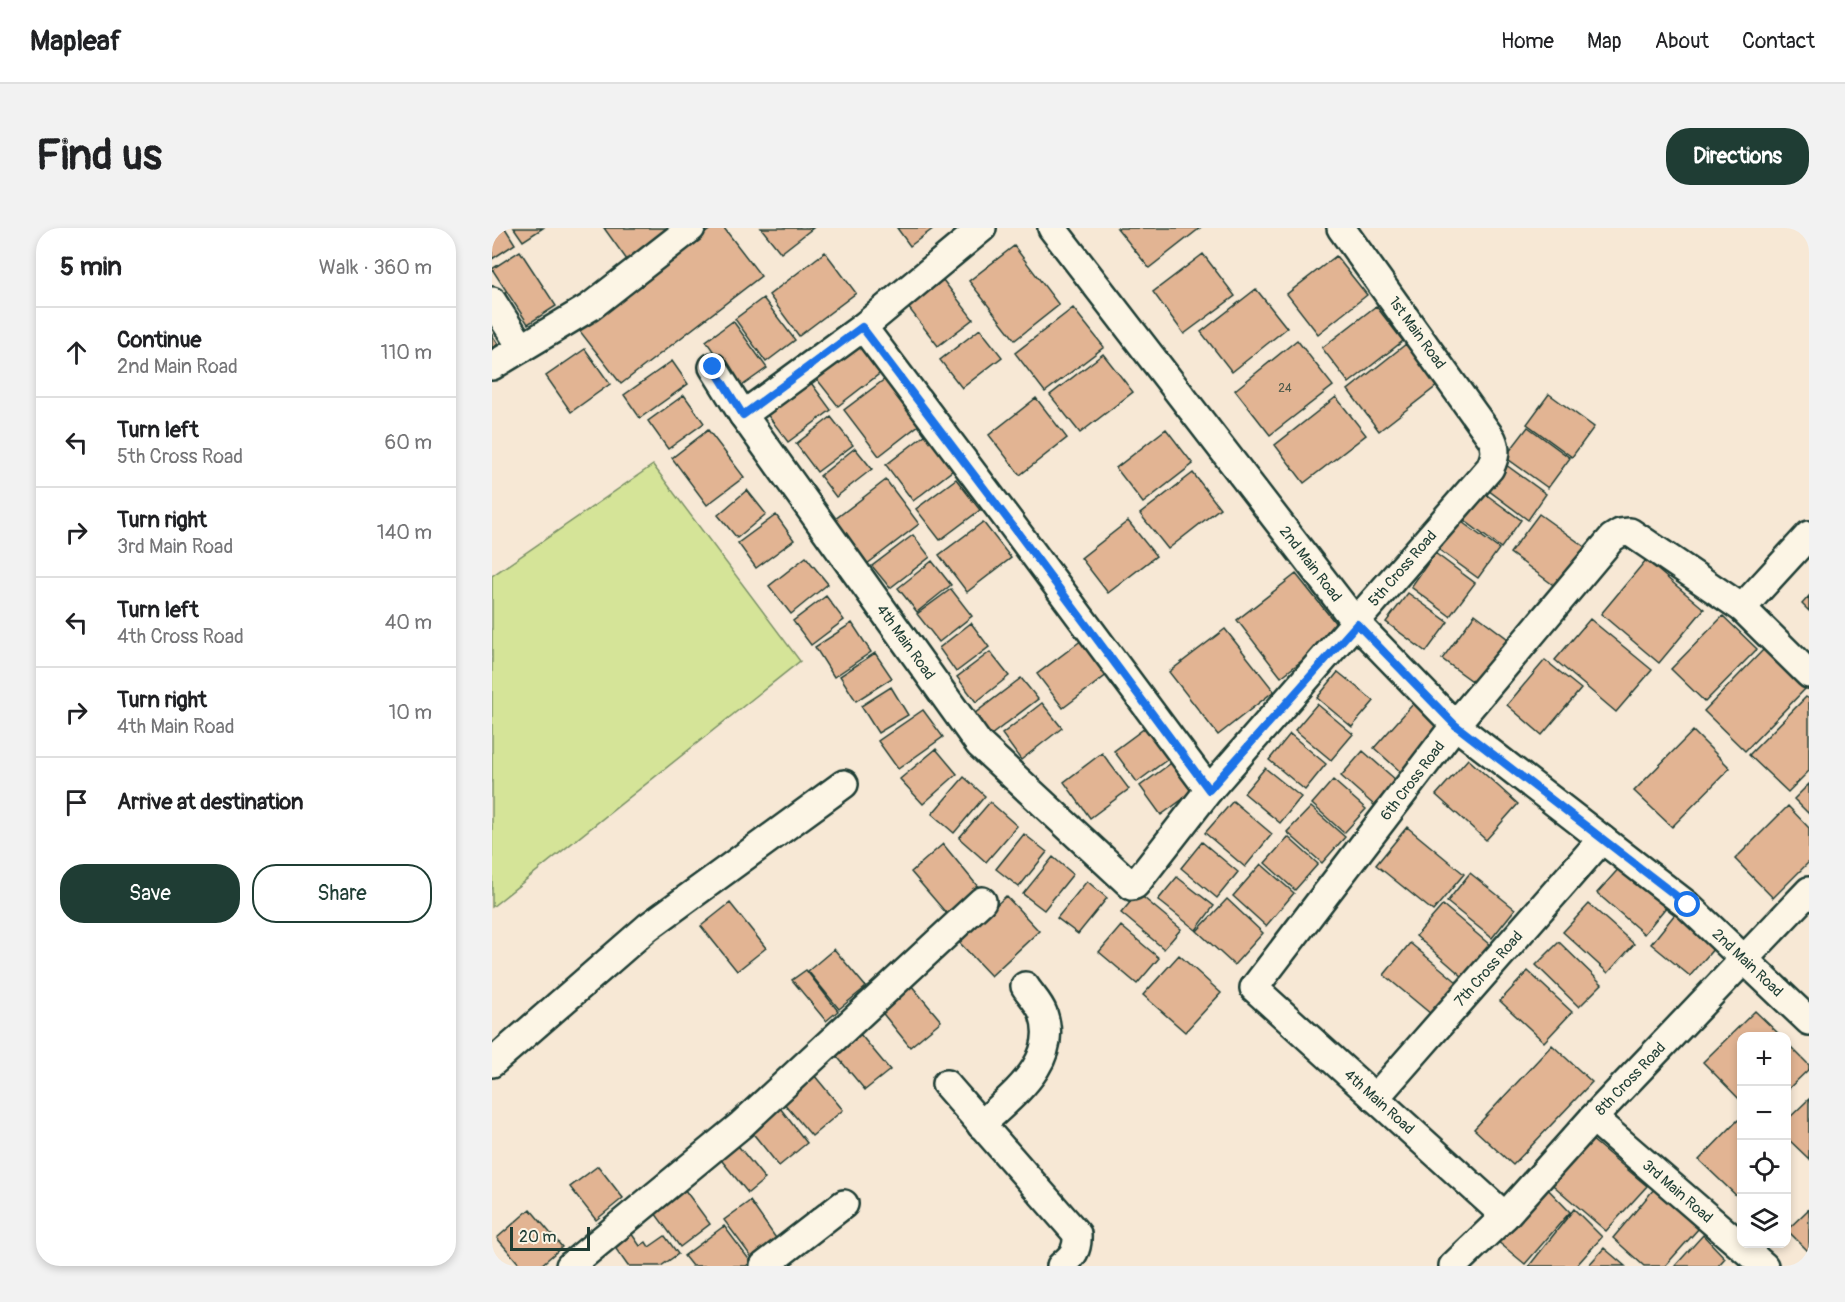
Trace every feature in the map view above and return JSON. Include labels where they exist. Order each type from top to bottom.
[{"type":"street","points":[[492,366],[590,307],[691,228]]},
{"type":"street","points":[[743,415],[862,327],[982,228]]},
{"type":"street","name":"2nd Main Road","points":[[1052,228],[1357,624],[1455,725],[1688,905],[1809,1021]]},
{"type":"street","name":"1st Main Road","points":[[1341,228],[1492,439]]},
{"type":"street","points":[[492,301],[522,348]]},
{"type":"street","points":[[862,327],[1209,790]]},
{"type":"street","name":"4th Main Road","points":[[713,367],[743,415],[979,744],[1132,886]]},
{"type":"street","name":"5th Cross Road","points":[[1132,886],[1209,790],[1357,624],[1490,468],[1495,458],[1496,446],[1492,439]]},
{"type":"street","name":"6th Cross Road","points":[[1254,988],[1455,725],[1612,538],[1620,533],[1630,532],[1742,608]]},
{"type":"street","points":[[1809,535],[1742,608],[1809,674]]},
{"type":"street","points":[[492,1063],[648,927],[844,784]]},
{"type":"street","name":"7th Cross Road","points":[[1375,1098],[1602,839]]},
{"type":"street","name":"8th Cross Road","points":[[1453,1266],[1505,1216],[1593,1118],[1809,891]]},
{"type":"street","points":[[570,1266],[741,1125],[982,901]]},
{"type":"street","points":[[981,1125],[1027,1081],[1044,1056],[1048,1038],[1043,1012],[1024,986]]},
{"type":"street","name":"4th Main Road","points":[[1254,988],[1505,1216]]},
{"type":"street","points":[[946,1084],[1077,1234],[1078,1246],[1073,1257],[1061,1266]]},
{"type":"street","name":"3rd Main Road","points":[[1593,1118],[1764,1266]]},
{"type":"street","points":[[764,1266],[844,1204]]},
{"type":"green space","points":[[653,465],[800,661],[492,907],[492,576]]},
{"type":"building","points":[[492,228],[505,228],[515,244],[492,259]]},
{"type":"building","points":[[514,228],[543,228],[523,241]]},
{"type":"building","points":[[604,228],[668,228],[669,229],[627,260]]},
{"type":"building","points":[[712,228],[724,228],[761,276],[621,384],[579,330]]},
{"type":"building","points":[[761,228],[813,228],[781,253]]},
{"type":"building","points":[[897,228],[934,228],[910,246]]},
{"type":"building","points":[[1117,228],[1200,228],[1149,268]]},
{"type":"building","points":[[1014,246],[1059,305],[1015,340],[969,281]]},
{"type":"building","points":[[520,251],[556,306],[528,324],[492,269]]},
{"type":"building","points":[[825,252],[856,293],[799,336],[769,295]]},
{"type":"building","points":[[1203,254],[1235,296],[1184,334],[1153,292]]},
{"type":"building","points":[[1336,256],[1367,295],[1318,334],[1287,294]]},
{"type":"building","points":[[943,280],[973,319],[938,346],[908,307]]},
{"type":"building","points":[[1256,289],[1287,328],[1232,372],[1201,332]]},
{"type":"building","points":[[763,298],[795,340],[766,362],[735,319]]},
{"type":"building","points":[[1376,306],[1403,341],[1349,383],[1322,348]]},
{"type":"building","points":[[1073,308],[1104,347],[1045,392],[1015,353]]},
{"type":"building","points":[[733,321],[767,368],[739,388],[706,341]]},
{"type":"building","points":[[980,329],[1002,357],[962,388],[940,360]]},
{"type":"building","points":[[492,335],[498,344],[492,348]]},
{"type":"building","points":[[858,337],[883,371],[838,406],[812,373]]},
{"type":"building","points":[[1297,340],[1333,386],[1270,435],[1235,390]]},
{"type":"building","points":[[1406,344],[1438,385],[1379,431],[1348,390]]},
{"type":"building","points":[[585,349],[610,384],[571,412],[546,376]]},
{"type":"building","points":[[1103,354],[1133,392],[1080,433],[1050,395]]},
{"type":"building","points":[[672,361],[688,384],[640,418],[624,395]]},
{"type":"building","points":[[806,376],[831,410],[788,442],[763,409]]},
{"type":"building","points":[[885,379],[920,424],[879,456],[844,410]]},
{"type":"building","points":[[1549,394],[1594,427],[1572,457],[1527,424]]},
{"type":"building","points":[[684,395],[704,423],[668,449],[648,421]]},
{"type":"building","points":[[1336,397],[1366,435],[1304,483],[1275,445]]},
{"type":"building","points":[[1036,398],[1067,438],[1020,475],[989,435]]},
{"type":"building","points":[[831,417],[853,445],[817,472],[796,444]]},
{"type":"building","points":[[1528,427],[1570,458],[1548,488],[1505,457]]},
{"type":"building","points":[[1166,429],[1193,464],[1143,503],[1116,468]]},
{"type":"building","points":[[708,430],[744,477],[707,505],[672,458]]},
{"type":"building","points":[[930,431],[957,467],[913,501],[886,465]]},
{"type":"building","points":[[855,448],[872,469],[836,497],[820,476]]},
{"type":"building","points":[[1502,462],[1546,494],[1528,520],[1484,487]]},
{"type":"building","points":[[1193,473],[1220,508],[1168,549],[1140,514]]},
{"type":"building","points":[[956,479],[980,510],[940,540],[916,509]]},
{"type":"building","points":[[886,480],[919,524],[867,564],[834,520]]},
{"type":"building","points":[[747,490],[766,514],[737,538],[718,515]]},
{"type":"building","points":[[1480,490],[1521,520],[1501,548],[1460,517]]},
{"type":"building","points":[[1539,514],[1585,547],[1556,587],[1510,553]]},
{"type":"building","points":[[776,515],[794,540],[756,568],[738,543]]},
{"type":"building","points":[[1459,520],[1499,549],[1478,578],[1438,549]]},
{"type":"building","points":[[1128,521],[1156,556],[1108,593],[1081,558]]},
{"type":"building","points":[[983,522],[1011,558],[967,592],[939,555]]},
{"type":"building","points":[[913,535],[930,557],[890,588],[872,566]]},
{"type":"building","points":[[1435,553],[1475,583],[1450,616],[1411,587]]},
{"type":"building","points":[[806,557],[828,584],[791,614],[769,586]]},
{"type":"building","points":[[1646,560],[1704,609],[1659,663],[1601,614]]},
{"type":"building","points":[[932,561],[951,585],[917,612],[898,588]]},
{"type":"building","points":[[1296,574],[1341,630],[1281,677],[1237,620]]},
{"type":"building","points":[[951,589],[972,616],[939,642],[917,614]]},
{"type":"building","points":[[1408,593],[1448,622],[1426,652],[1386,622]]},
{"type":"building","points":[[826,596],[844,620],[811,645],[793,621]]},
{"type":"building","points":[[1809,596],[1809,611],[1802,604]]},
{"type":"building","points":[[1475,614],[1508,639],[1475,683],[1442,659]]},
{"type":"building","points":[[1723,616],[1757,649],[1705,702],[1671,669]]},
{"type":"building","points":[[1590,619],[1652,670],[1616,712],[1555,660]]},
{"type":"building","points":[[852,623],[871,652],[834,677],[815,647]]},
{"type":"building","points":[[971,623],[989,647],[956,672],[939,648]]},
{"type":"building","points":[[1225,629],[1274,691],[1218,735],[1169,672]]},
{"type":"building","points":[[1086,637],[1112,671],[1063,708],[1037,674]]},
{"type":"building","points":[[1765,648],[1806,688],[1745,751],[1704,711]]},
{"type":"building","points":[[990,652],[1009,676],[976,702],[957,677]]},
{"type":"building","points":[[875,653],[892,678],[856,701],[840,676]]},
{"type":"building","points":[[1545,660],[1581,689],[1542,735],[1507,705]]},
{"type":"building","points":[[1338,672],[1374,701],[1352,727],[1317,698]]},
{"type":"building","points":[[1021,678],[1038,699],[991,735],[974,714]]},
{"type":"building","points":[[891,687],[908,715],[878,733],[861,706]]},
{"type":"building","points":[[1806,697],[1809,699],[1809,771],[1788,792],[1749,755]]},
{"type":"building","points":[[1042,703],[1062,728],[1021,760],[1002,734]]},
{"type":"building","points":[[1414,703],[1443,729],[1403,774],[1374,748]]},
{"type":"building","points":[[1317,704],[1353,734],[1331,760],[1295,730]]},
{"type":"building","points":[[923,710],[943,737],[898,769],[878,741]]},
{"type":"building","points":[[1153,722],[1176,753],[1137,782],[1114,751]]},
{"type":"building","points":[[1693,731],[1730,768],[1672,827],[1634,791]]},
{"type":"building","points":[[1290,734],[1326,764],[1305,790],[1269,760]]},
{"type":"building","points":[[936,749],[957,774],[923,804],[900,779]]},
{"type":"building","points":[[1363,751],[1396,780],[1374,805],[1341,776]]},
{"type":"building","points":[[1102,753],[1129,789],[1090,818],[1064,782]]},
{"type":"building","points":[[1468,759],[1518,804],[1486,840],[1436,795]]},
{"type":"building","points":[[1174,761],[1195,790],[1161,815],[1140,786]]},
{"type":"building","points":[[1265,768],[1301,797],[1280,823],[1244,793]]},
{"type":"building","points":[[964,777],[985,796],[954,833],[932,814]]},
{"type":"building","points":[[1333,780],[1366,809],[1344,833],[1312,804]]},
{"type":"building","points":[[1809,784],[1809,814],[1794,799]]},
{"type":"building","points":[[1233,801],[1272,834],[1245,867],[1205,833]]},
{"type":"building","points":[[990,802],[1017,826],[986,862],[959,838]]},
{"type":"building","points":[[1788,806],[1809,828],[1809,862],[1773,898],[1735,859]]},
{"type":"building","points":[[1311,807],[1345,837],[1322,863],[1287,832]]},
{"type":"building","points":[[1407,827],[1464,874],[1433,911],[1376,865]]},
{"type":"building","points":[[1024,834],[1047,852],[1019,887],[996,869]]},
{"type":"building","points":[[1288,837],[1318,864],[1295,890],[1265,863]]},
{"type":"building","points":[[1202,842],[1238,872],[1217,898],[1181,868]]},
{"type":"building","points":[[943,844],[979,888],[947,914],[911,872]]},
{"type":"building","points":[[1053,857],[1073,874],[1044,910],[1023,894]]},
{"type":"building","points":[[1261,864],[1294,893],[1266,926],[1233,896]]},
{"type":"building","points":[[1621,866],[1667,906],[1644,934],[1597,893]]},
{"type":"building","points":[[1470,873],[1515,909],[1492,938],[1447,902]]},
{"type":"building","points":[[1177,877],[1214,906],[1196,930],[1158,900]]},
{"type":"building","points":[[1087,881],[1107,898],[1078,934],[1057,918]]},
{"type":"building","points":[[1138,893],[1181,929],[1164,949],[1121,913]]},
{"type":"building","points":[[1006,896],[1039,931],[991,976],[958,941]]},
{"type":"building","points":[[1227,899],[1263,933],[1234,965],[1197,931]]},
{"type":"building","points":[[730,903],[766,948],[737,971],[701,926]]},
{"type":"building","points":[[1589,904],[1634,944],[1608,973],[1563,932]]},
{"type":"building","points":[[1443,905],[1490,945],[1463,977],[1416,936]]},
{"type":"building","points":[[1675,914],[1715,947],[1690,976],[1651,944]]},
{"type":"building","points":[[1121,926],[1159,958],[1137,984],[1099,952]]},
{"type":"building","points":[[1559,942],[1602,984],[1579,1007],[1536,965]]},
{"type":"building","points":[[1410,943],[1457,982],[1431,1014],[1384,975]]},
{"type":"building","points":[[834,949],[866,987],[839,1009],[808,971]]},
{"type":"building","points":[[1179,955],[1221,993],[1185,1032],[1143,995]]},
{"type":"building","points":[[806,970],[838,1011],[826,1021],[792,980]]},
{"type":"building","points":[[1528,971],[1572,1012],[1544,1042],[1500,1001]]},
{"type":"building","points":[[911,985],[941,1021],[910,1047],[880,1010]]},
{"type":"building","points":[[1755,1011],[1777,1032],[1737,1032],[1737,1097],[1703,1062]]},
{"type":"building","points":[[860,1034],[890,1070],[865,1090],[835,1054]]},
{"type":"building","points":[[1552,1045],[1592,1082],[1513,1165],[1474,1129]]},
{"type":"building","points":[[1791,1047],[1809,1065],[1809,1069],[1791,1086]]},
{"type":"building","points":[[814,1075],[843,1110],[812,1136],[782,1101]]},
{"type":"building","points":[[1809,1099],[1809,1159],[1791,1142],[1791,1116]]},
{"type":"building","points":[[780,1108],[807,1143],[779,1166],[751,1131]]},
{"type":"building","points":[[1737,1121],[1737,1196],[1699,1160]]},
{"type":"building","points":[[1584,1133],[1647,1186],[1606,1231],[1547,1180]]},
{"type":"building","points":[[735,1142],[765,1179],[748,1193],[718,1156]]},
{"type":"building","points":[[598,1166],[623,1198],[596,1220],[570,1187]]},
{"type":"building","points":[[1542,1183],[1570,1212],[1525,1264],[1497,1241]]},
{"type":"building","points":[[682,1186],[710,1224],[680,1247],[652,1209]]},
{"type":"building","points":[[1654,1189],[1699,1228],[1665,1266],[1644,1266],[1613,1238]]},
{"type":"building","points":[[750,1201],[778,1241],[753,1259],[724,1220]]},
{"type":"building","points":[[530,1209],[562,1247],[540,1266],[521,1266],[497,1238]]},
{"type":"building","points":[[1574,1209],[1602,1237],[1576,1266],[1529,1266]]},
{"type":"building","points":[[1809,1209],[1809,1252],[1791,1234],[1791,1226]]},
{"type":"building","points":[[724,1226],[751,1262],[746,1266],[692,1266],[684,1256]]},
{"type":"building","points":[[629,1230],[640,1246],[646,1242],[649,1247],[665,1236],[678,1254],[661,1266],[628,1266],[611,1242]]},
{"type":"building","points":[[1703,1235],[1725,1258],[1718,1266],[1675,1266]]},
{"type":"building","points":[[1604,1248],[1625,1266],[1588,1266]]},
{"type":"route","points":[[713,367],[743,415],[862,327],[1209,790],[1357,624],[1455,725],[1688,905]]}]
